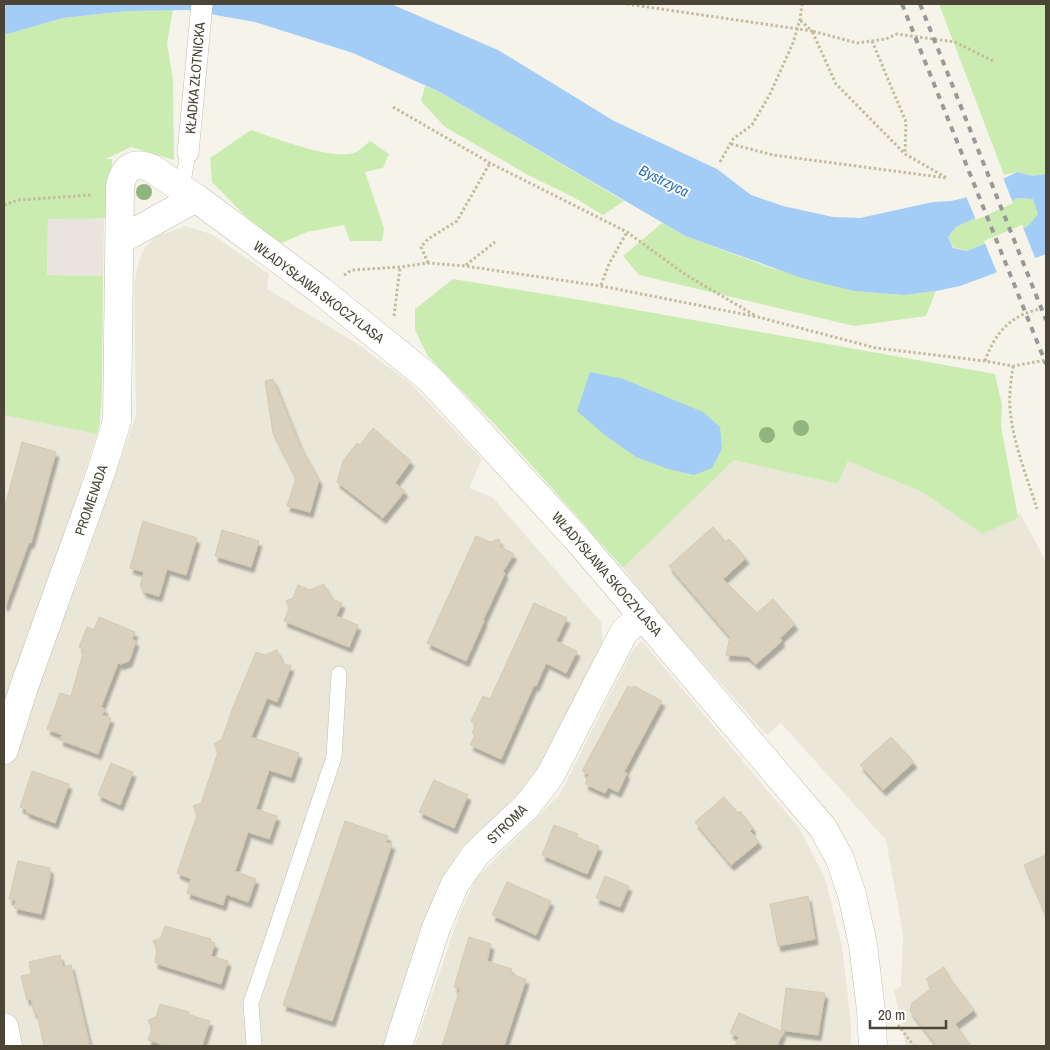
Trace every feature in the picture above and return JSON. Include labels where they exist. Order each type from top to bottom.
[{"type":"street","name":"KŁADKA ZŁOTNICKA","points":[[188,153],[202,4]]},
{"type":"street","name":"PROMENADA","points":[[4,750],[24,687],[102,472],[117,421],[119,195],[122,177],[127,169],[140,165],[151,168],[189,193]]},
{"type":"street","points":[[120,240],[189,193]]},
{"type":"street","name":"WŁADYSŁAWA SKOCZYLASA","points":[[189,193],[320,290],[437,386],[572,533],[823,828],[840,859],[852,895],[864,945],[873,1046]]},
{"type":"street","name":"STROMA","points":[[398,1046],[436,928],[456,884],[476,854],[527,806],[550,776],[624,632],[643,615]]},
{"type":"street","points":[[4,1027],[8,1046]]},
{"type":"lane","points":[[188,153],[189,193]]},
{"type":"lane","points":[[254,1046],[251,1003],[334,757],[339,674]]},
{"type":"path","points":[[627,4],[797,29],[857,43],[886,39],[897,34],[955,42],[993,61]]},
{"type":"path","points":[[720,162],[734,139],[752,125],[770,94],[793,43],[800,20],[802,4]]},
{"type":"path","points":[[731,144],[773,155],[947,178],[905,154],[836,84],[812,32],[800,20]]},
{"type":"path","points":[[872,41],[906,122],[905,154]]},
{"type":"path","points":[[393,107],[490,162],[627,232],[686,275],[758,317]]},
{"type":"path","points":[[428,263],[421,246],[428,239],[457,221],[490,162]]},
{"type":"path","points":[[4,205],[18,200],[119,195]]},
{"type":"path","points":[[601,286],[609,264],[627,232]]},
{"type":"path","points":[[466,266],[495,242]]},
{"type":"path","points":[[320,290],[352,270],[428,263],[466,266],[601,286],[758,317],[876,348],[985,360],[1013,366],[1046,360]]},
{"type":"path","points":[[387,344],[395,311],[400,267]]},
{"type":"path","points":[[985,360],[991,344],[1006,324],[1032,310],[1046,308]]},
{"type":"path","points":[[1013,366],[1010,409],[1014,435],[1037,509]]},
{"type":"shaded area","points":[[48,218],[104,218],[103,276],[47,275]]},
{"type":"shaded area","points":[[185,226],[211,234],[269,274],[267,289],[356,343],[410,383],[482,459],[469,488],[492,497],[601,622],[603,645],[531,781],[460,850],[436,890],[385,1046],[4,1046],[4,415],[97,434],[49,583],[75,590],[136,415],[134,285],[139,260],[145,247],[155,237]]},
{"type":"shaded area","points":[[734,460],[838,484],[848,461],[924,493],[982,534],[1020,513],[1046,562],[1046,1046],[906,1046],[894,990],[901,986],[903,934],[886,840],[781,723],[767,735],[664,620],[623,568]]},
{"type":"shaded area","points":[[642,641],[799,828],[825,878],[842,946],[851,1025],[851,1046],[415,1046],[459,915],[476,878],[560,794],[633,649]]},
{"type":"green space","points":[[939,4],[1046,4],[1046,174],[1033,176],[1017,172],[1004,175]]},
{"type":"green space","points":[[173,10],[167,43],[173,80],[174,160],[131,147],[106,159],[112,159],[109,218],[48,219],[47,275],[103,276],[102,389],[100,422],[97,434],[4,415],[4,35],[63,18],[127,11]]},
{"type":"green space","points":[[425,86],[440,92],[624,201],[603,215],[573,197],[528,175],[445,127],[421,101]]},
{"type":"green space","points":[[251,130],[303,147],[331,153],[354,153],[370,141],[389,154],[383,168],[365,172],[384,228],[382,241],[350,241],[344,225],[307,232],[279,244],[262,233],[212,182],[210,158]]},
{"type":"green space","points":[[1018,198],[1033,199],[1039,215],[1028,226],[967,251],[953,247],[948,237],[956,227]]},
{"type":"green space","points":[[662,223],[685,236],[771,268],[854,291],[904,295],[936,291],[926,316],[854,326],[639,275],[623,256]]},
{"type":"green space","points":[[453,279],[995,374],[1002,405],[1001,426],[1018,518],[982,534],[924,493],[848,461],[838,484],[734,460],[623,568],[499,429],[427,355],[415,330],[415,309]]},
{"type":"water","name":"Bystrzyca","points":[[4,4],[391,4],[498,50],[614,121],[717,169],[751,195],[783,206],[833,217],[860,218],[933,202],[964,198],[1017,172],[1033,176],[1046,174],[1046,254],[960,286],[936,291],[904,295],[854,291],[802,278],[685,236],[440,92],[353,53],[255,22],[187,10],[127,11],[63,18],[4,35]],"holes":[[[1018,198],[1033,199],[1038,214],[1028,226],[967,251],[953,248],[948,237],[956,227]]]},
{"type":"water","points":[[590,372],[623,379],[703,412],[720,427],[722,449],[712,468],[694,475],[668,469],[636,457],[606,436],[577,411]]},
{"type":"pier","points":[[1002,175],[1013,203],[976,220],[965,194]]},
{"type":"pier","points":[[1022,225],[1036,260],[998,275],[984,241]]},
{"type":"building","points":[[273,379],[300,446],[319,480],[310,512],[287,506],[296,478],[273,433],[265,381]]},
{"type":"building","points":[[373,428],[411,461],[395,483],[405,491],[383,518],[337,482],[343,461],[357,443],[360,445]]},
{"type":"building","points":[[22,442],[56,452],[31,543],[29,542],[6,605],[4,605],[4,510]]},
{"type":"building","points":[[143,521],[197,538],[186,575],[167,569],[159,596],[144,592],[140,585],[144,572],[130,568]]},
{"type":"building","points":[[713,527],[726,542],[729,539],[746,558],[723,579],[757,613],[773,599],[795,624],[780,638],[782,641],[756,664],[747,656],[726,655],[730,637],[669,566]]},
{"type":"building","points":[[222,530],[259,541],[251,567],[215,556]]},
{"type":"building","points":[[476,536],[490,542],[499,539],[501,547],[514,554],[503,571],[505,573],[466,661],[427,643]]},
{"type":"building","points":[[324,584],[332,599],[342,603],[336,616],[358,625],[349,647],[284,621],[289,608],[286,601],[293,598],[298,585],[310,590]]},
{"type":"building","points":[[534,603],[567,618],[556,641],[577,651],[566,673],[546,663],[536,686],[534,685],[501,759],[470,745],[475,735],[472,733],[476,724],[471,721],[483,696],[490,699]]},
{"type":"building","points":[[99,617],[135,632],[132,639],[136,641],[129,661],[121,664],[118,663],[101,707],[105,709],[102,715],[111,718],[98,754],[60,740],[62,735],[47,729],[60,693],[71,696],[84,650],[79,647],[87,627],[94,630]]},
{"type":"building","points":[[277,650],[282,663],[291,666],[277,702],[267,698],[251,737],[299,753],[291,777],[269,770],[256,809],[277,816],[269,839],[248,832],[235,871],[256,879],[248,902],[226,894],[223,905],[187,893],[191,879],[177,873],[197,815],[193,806],[201,803],[218,752],[214,744],[222,739],[256,652],[265,655]]},
{"type":"building","points":[[628,686],[632,688],[634,686],[662,701],[624,772],[627,773],[618,792],[608,787],[605,793],[585,784],[589,774],[582,771]]},
{"type":"building","points":[[891,737],[914,762],[883,790],[860,765]]},
{"type":"building","points":[[111,763],[133,772],[120,805],[98,795]]},
{"type":"building","points":[[32,771],[69,784],[55,823],[26,812],[27,810],[20,807]]},
{"type":"building","points":[[434,780],[468,795],[454,828],[419,812]]},
{"type":"building","points":[[724,797],[738,813],[740,811],[753,828],[750,831],[759,842],[731,865],[695,822]]},
{"type":"building","points":[[345,821],[388,836],[386,842],[392,844],[332,1021],[283,1005]]},
{"type":"building","points":[[554,825],[578,834],[576,837],[599,846],[587,874],[542,855]]},
{"type":"building","points":[[1046,855],[1046,916],[1024,865]]},
{"type":"building","points":[[18,861],[50,868],[50,877],[41,914],[14,908],[16,900],[9,899]]},
{"type":"building","points":[[605,876],[629,886],[620,907],[596,898]]},
{"type":"building","points":[[507,882],[551,901],[536,935],[492,915]]},
{"type":"building","points":[[808,896],[815,939],[778,946],[770,904]]},
{"type":"building","points":[[165,926],[211,939],[210,941],[215,943],[211,956],[228,961],[221,984],[155,963],[157,949],[153,941],[161,938]]},
{"type":"building","points":[[469,937],[491,944],[487,961],[512,969],[510,974],[526,979],[504,1046],[442,1046],[460,989],[454,987]]},
{"type":"building","points":[[60,955],[63,967],[71,965],[90,1046],[44,1046],[37,1013],[34,1013],[31,999],[27,1000],[21,976],[31,974],[29,962]]},
{"type":"building","points":[[944,967],[948,976],[974,1010],[955,1024],[971,1046],[937,1046],[910,1011],[912,1003],[932,988],[926,979]]},
{"type":"building","points":[[786,988],[825,993],[818,1035],[781,1030]]},
{"type":"building","points":[[160,1004],[189,1012],[187,1014],[210,1021],[202,1046],[166,1046],[148,1040],[152,1028],[148,1020],[156,1017]]},
{"type":"building","points":[[739,1013],[783,1032],[777,1046],[735,1046],[739,1037],[730,1033]]},
{"type":"railway","points":[[902,4],[1046,364]]},
{"type":"railway","points":[[920,4],[1046,320]]}]
